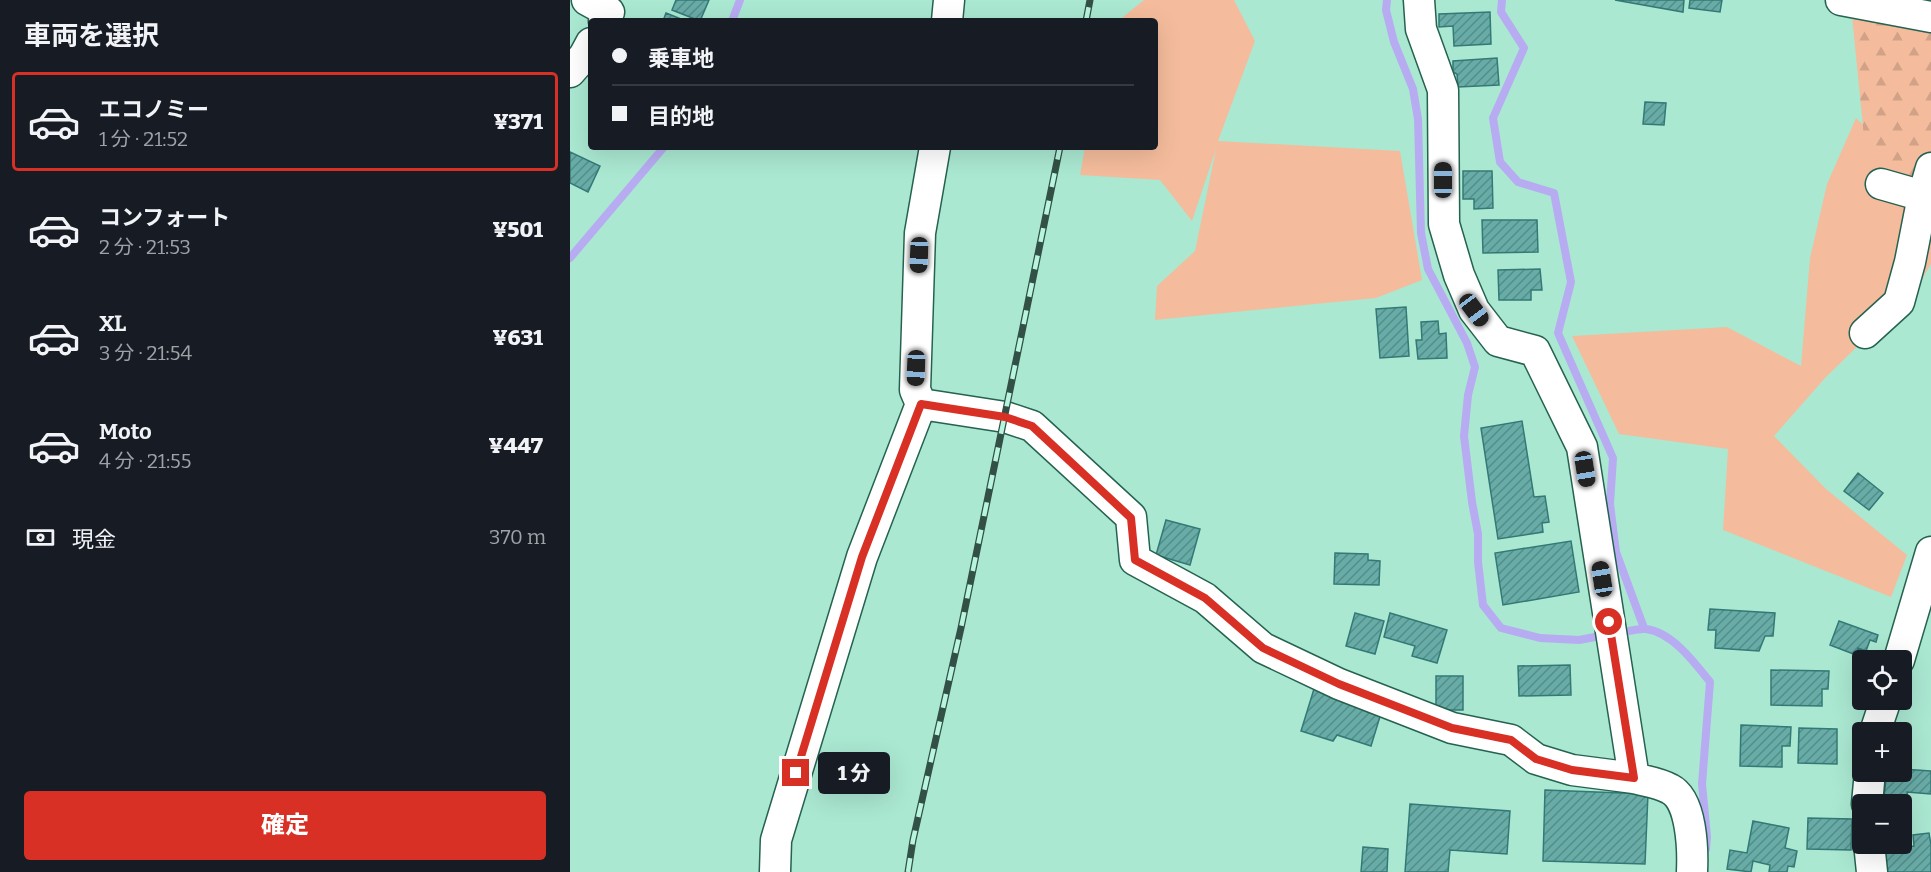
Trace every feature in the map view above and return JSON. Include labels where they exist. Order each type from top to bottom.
[{"type":"street","points":[[587,0],[609,12],[606,18]]},
{"type":"street","points":[[947,18],[949,0]]},
{"type":"street","points":[[1419,0],[1421,29],[1443,90],[1444,224],[1459,275],[1474,310],[1498,341],[1535,351],[1582,447],[1634,778]]},
{"type":"street","points":[[1841,0],[1931,17]]},
{"type":"street","points":[[570,72],[588,49]]},
{"type":"street","points":[[775,872],[776,840],[862,557],[921,404],[915,390],[920,233],[935,150]]},
{"type":"street","points":[[1865,333],[1899,302],[1928,187],[1881,184]]},
{"type":"street","points":[[921,404],[1005,417],[1032,426],[1131,518],[1135,560],[1205,598],[1263,648],[1339,684],[1452,728],[1511,740],[1536,759],[1572,770],[1634,778],[1672,789],[1685,808],[1693,845],[1692,872]]},
{"type":"street","points":[[1902,650],[1931,552]]},
{"type":"street","points":[[1870,854],[1872,872]]},
{"type":"green space","points":[[1144,0],[1234,0],[1255,41],[1218,141],[1400,151],[1422,280],[1376,298],[1155,320],[1157,286],[1195,251],[1216,149],[1192,221],[1160,180],[1080,175],[1084,150],[1158,150],[1158,18],[1122,18]]},
{"type":"green space","points":[[1852,16],[1931,28],[1931,182],[1902,181],[1864,137]]},
{"type":"green space","points":[[1856,118],[1931,190],[1931,264],[1917,288],[1825,378],[1774,436],[1826,489],[1907,555],[1891,597],[1723,530],[1728,449],[1619,434],[1572,336],[1727,327],[1801,366],[1810,258],[1827,184]]},
{"type":"building","points":[[676,0],[709,0],[701,18],[692,18],[672,10]]},
{"type":"building","points":[[1615,0],[1684,0],[1683,12]]},
{"type":"building","points":[[1690,0],[1722,0],[1720,12],[1689,8]]},
{"type":"building","points":[[1490,12],[1491,44],[1454,46],[1453,26],[1439,27],[1439,14]]},
{"type":"building","points":[[666,13],[678,18],[664,18]]},
{"type":"building","points":[[1497,58],[1499,85],[1458,87],[1457,74],[1453,72],[1453,61]]},
{"type":"building","points":[[1645,102],[1666,103],[1664,125],[1643,124]]},
{"type":"building","points":[[570,152],[600,166],[588,192],[570,183]]},
{"type":"building","points":[[1463,171],[1492,171],[1493,208],[1474,209],[1474,199],[1463,199]]},
{"type":"building","points":[[1482,220],[1537,220],[1538,252],[1483,253]]},
{"type":"building","points":[[1540,269],[1542,290],[1531,290],[1531,300],[1499,300],[1498,270]]},
{"type":"building","points":[[1406,307],[1409,356],[1380,358],[1376,309]]},
{"type":"building","points":[[1438,321],[1439,334],[1446,333],[1447,358],[1418,359],[1416,340],[1422,340],[1421,322]]},
{"type":"building","points":[[1522,421],[1534,497],[1545,496],[1549,522],[1542,523],[1543,532],[1498,539],[1481,428]]},
{"type":"building","points":[[1858,473],[1883,493],[1869,510],[1844,491]]},
{"type":"building","points":[[1166,520],[1200,529],[1190,565],[1156,555]]},
{"type":"building","points":[[1571,541],[1579,592],[1503,605],[1495,553]]},
{"type":"building","points":[[1335,553],[1368,554],[1368,560],[1380,561],[1379,585],[1334,584]]},
{"type":"building","points":[[1710,609],[1775,613],[1773,636],[1765,636],[1759,651],[1715,648],[1716,630],[1708,630]]},
{"type":"building","points":[[1355,613],[1384,621],[1375,654],[1346,646]]},
{"type":"building","points":[[1390,613],[1447,630],[1437,663],[1412,656],[1415,646],[1384,637]]},
{"type":"building","points":[[1839,621],[1878,635],[1876,642],[1870,640],[1866,650],[1858,648],[1852,650],[1852,653],[1830,645]]},
{"type":"building","points":[[1570,665],[1571,695],[1519,696],[1518,666]]},
{"type":"building","points":[[1771,670],[1829,671],[1828,689],[1822,689],[1822,706],[1771,705]]},
{"type":"building","points":[[1436,676],[1463,676],[1463,710],[1436,710]]},
{"type":"building","points":[[1314,689],[1382,710],[1371,746],[1337,735],[1333,741],[1301,731]]},
{"type":"building","points":[[1741,725],[1791,727],[1790,746],[1782,746],[1782,767],[1740,766]]},
{"type":"building","points":[[1799,728],[1837,729],[1837,764],[1798,763]]},
{"type":"building","points":[[1912,770],[1931,771],[1931,794],[1907,792],[1907,794],[1884,794],[1886,782],[1912,782]]},
{"type":"building","points":[[1545,790],[1648,794],[1645,864],[1543,861]]},
{"type":"building","points":[[1410,804],[1510,811],[1507,854],[1450,850],[1448,872],[1405,872]]},
{"type":"building","points":[[1808,818],[1852,819],[1851,850],[1807,849]]},
{"type":"building","points":[[1753,821],[1789,828],[1785,848],[1797,851],[1794,867],[1788,866],[1787,872],[1769,872],[1770,865],[1753,861],[1751,872],[1727,869],[1730,850],[1747,853]]},
{"type":"building","points":[[1929,833],[1931,872],[1887,872],[1885,854],[1912,854],[1913,835]]},
{"type":"building","points":[[1363,847],[1388,849],[1387,872],[1361,872]]},
{"type":"waterway","points":[[733,18],[740,0]]},
{"type":"waterway","points":[[1387,0],[1386,10],[1394,42],[1413,89],[1418,119],[1421,233],[1428,269],[1467,343],[1475,367],[1468,395],[1464,436],[1478,534],[1478,562],[1483,605],[1501,628],[1540,638],[1579,640],[1606,635]]},
{"type":"waterway","points":[[1502,0],[1501,12],[1524,48],[1493,118],[1500,162],[1518,182],[1554,193],[1571,282],[1558,333],[1613,458],[1610,504],[1616,552],[1644,628]]},
{"type":"waterway","points":[[570,258],[661,150]]},
{"type":"waterway","points":[[1618,633],[1646,629],[1656,631],[1682,649],[1710,682],[1702,784],[1706,849]]},
{"type":"railway","points":[[1087,18],[1090,0]]},
{"type":"railway","points":[[908,872],[913,840],[961,628],[1059,150]]},
{"type":"route","points":[[796,773],[862,557],[921,404],[1005,417],[1032,426],[1131,518],[1135,560],[1205,598],[1263,648],[1339,684],[1452,728],[1511,740],[1536,759],[1572,770],[1634,778],[1609,622]]}]
